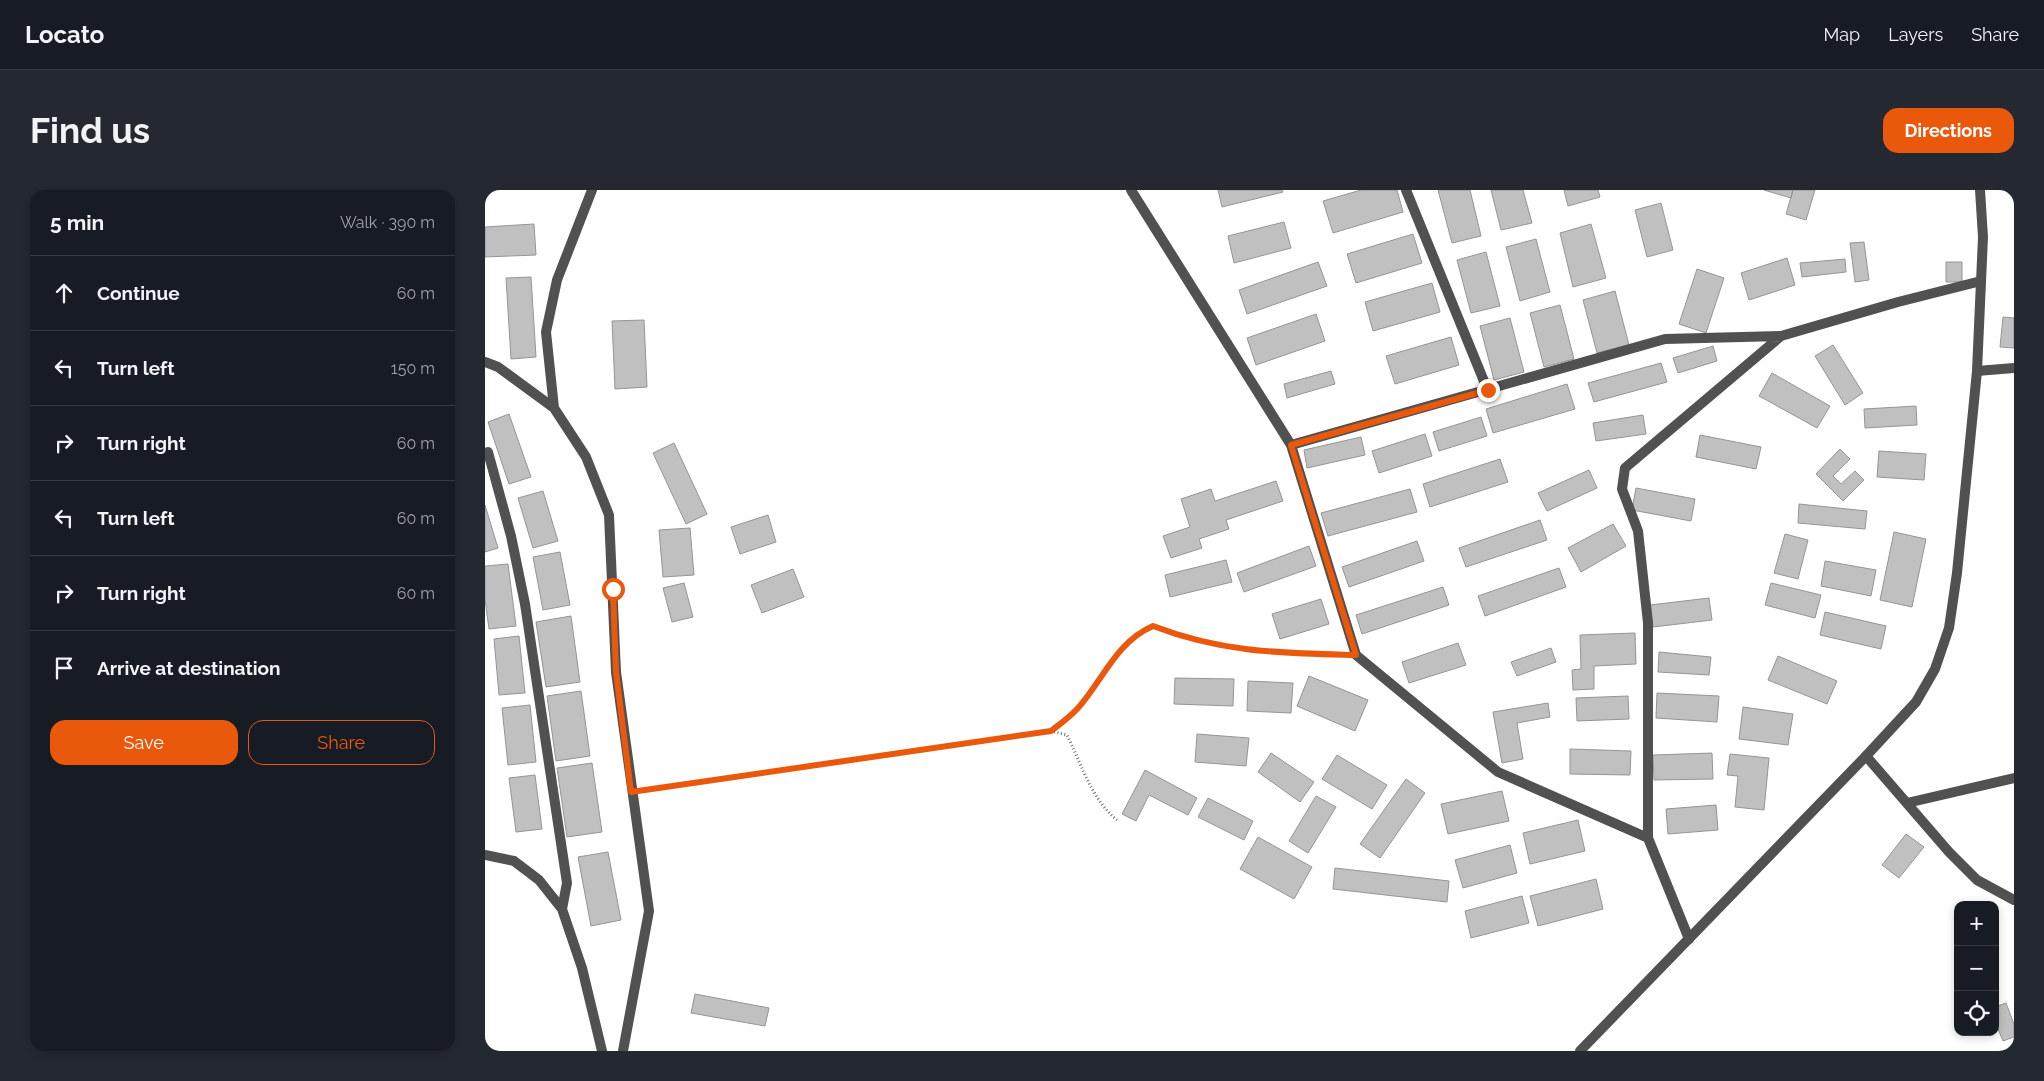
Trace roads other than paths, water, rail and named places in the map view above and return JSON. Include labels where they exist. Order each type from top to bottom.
[{"type":"street","points":[[554,408],[546,332],[557,280],[593,190]]},
{"type":"street","points":[[1131,190],[1291,445],[1356,655],[1498,772],[1648,838]]},
{"type":"street","points":[[1406,190],[1488,390]]},
{"type":"street","points":[[1580,1051],[1866,756],[1916,702],[1935,669],[1949,628],[1957,573],[1977,371],[1983,238],[1980,190]]},
{"type":"street","points":[[1291,445],[1665,339],[1781,336],[1898,302],[1981,282]]},
{"type":"street","points":[[1689,939],[1648,838],[1649,622],[1638,531],[1622,489],[1625,468],[1781,336]]},
{"type":"street","points":[[485,362],[498,367],[554,408],[586,458],[609,515],[616,672],[631,792],[649,911],[623,1051]]},
{"type":"street","points":[[1977,371],[2014,368]]},
{"type":"street","points":[[488,452],[511,536],[525,604],[567,883],[562,909]]},
{"type":"street","points":[[1866,756],[1949,852],[1977,880],[2014,900]]},
{"type":"street","points":[[1907,803],[2014,778]]},
{"type":"street","points":[[485,855],[514,862],[539,880],[562,909],[582,968],[601,1051]]}]
